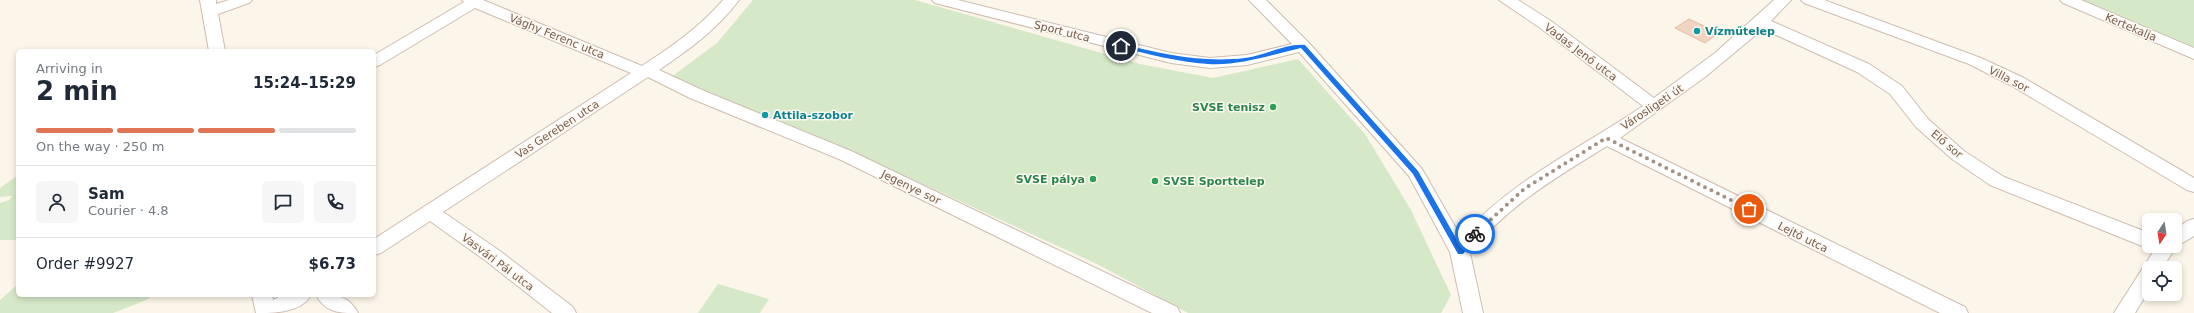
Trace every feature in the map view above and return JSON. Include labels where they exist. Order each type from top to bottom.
[{"type":"street","points":[[217,49],[210,5],[244,0]]},
{"type":"street","name":"Vas Gereben utca","points":[[376,247],[646,72],[694,38],[716,18],[731,0]]},
{"type":"street","name":"Sport utca","points":[[940,0],[1171,58],[1210,63],[1247,60],[1303,46]]},
{"type":"street","points":[[1258,0],[1303,46],[1416,172],[1460,252],[1470,286],[1473,313]]},
{"type":"street","name":"Vadas Jenő utca","points":[[1507,0],[1545,24],[1654,106]]},
{"type":"street","name":"Városligeti út","points":[[1460,252],[1472,237],[1524,189],[1606,138],[1695,77],[1761,22],[1783,0]]},
{"type":"street","name":"Villa sor","points":[[1809,0],[1889,28],[1987,67],[2018,82],[2194,186]]},
{"type":"street","name":"Kertekalja","points":[[2068,0],[2194,54]]},
{"type":"street","points":[[376,61],[472,1]]},
{"type":"street","name":"Vághy Ferenc utca","points":[[472,1],[646,72]]},
{"type":"street","name":"Elő sor","points":[[1761,22],[1869,72],[1896,90],[1922,124],[1958,155],[1996,181],[2142,236]]},
{"type":"street","name":"Jegenye sor","points":[[646,72],[845,155],[1161,308]]},
{"type":"street","name":"Lejtő utca","points":[[1606,138],[1958,313]]},
{"type":"street","name":"Vasvári Pál utca","points":[[429,212],[493,256],[566,313]]},
{"type":"street","points":[[2182,233],[2194,226]]},
{"type":"street","points":[[2124,313],[2142,284]]},
{"type":"street","points":[[262,297],[266,313],[297,297]]},
{"type":"street","points":[[328,297],[348,313]]},
{"type":"green space","name":"SVSE Sporttelep","points":[[753,0],[915,0],[1140,64],[1213,78],[1298,59],[1365,134],[1411,210],[1451,295],[1441,313],[1188,313],[1099,265],[855,153],[671,77],[717,43]]},
{"type":"green space","points":[[2075,0],[2194,0],[2194,50]]},
{"type":"green space","points":[[16,176],[16,240],[0,240],[0,203],[9,200],[12,196],[0,197],[0,188]]},
{"type":"green space","points":[[718,284],[769,299],[760,313],[698,313]]},
{"type":"green space","points":[[16,286],[16,297],[151,297],[113,313],[0,313],[0,300]]},
{"type":"building","name":"Vízműtelep","points":[[1689,19],[1719,33],[1705,43],[1675,28]]},
{"type":"way so far","points":[[1475,234],[1524,189],[1606,138],[1749,209]]},
{"type":"place","name":"Vízműtelep","points":[[1697,31]]},
{"type":"place","name":"SVSE tenisz","points":[[1273,107]]},
{"type":"place","name":"Attila-szobor","points":[[765,115]]},
{"type":"place","name":"SVSE pálya","points":[[1093,179]]},
{"type":"place","name":"SVSE Sporttelep","points":[[1155,181]]},
{"type":"route","points":[[1121,46],[1171,58],[1210,63],[1247,60],[1303,46],[1416,172],[1460,252],[1475,234]]}]
